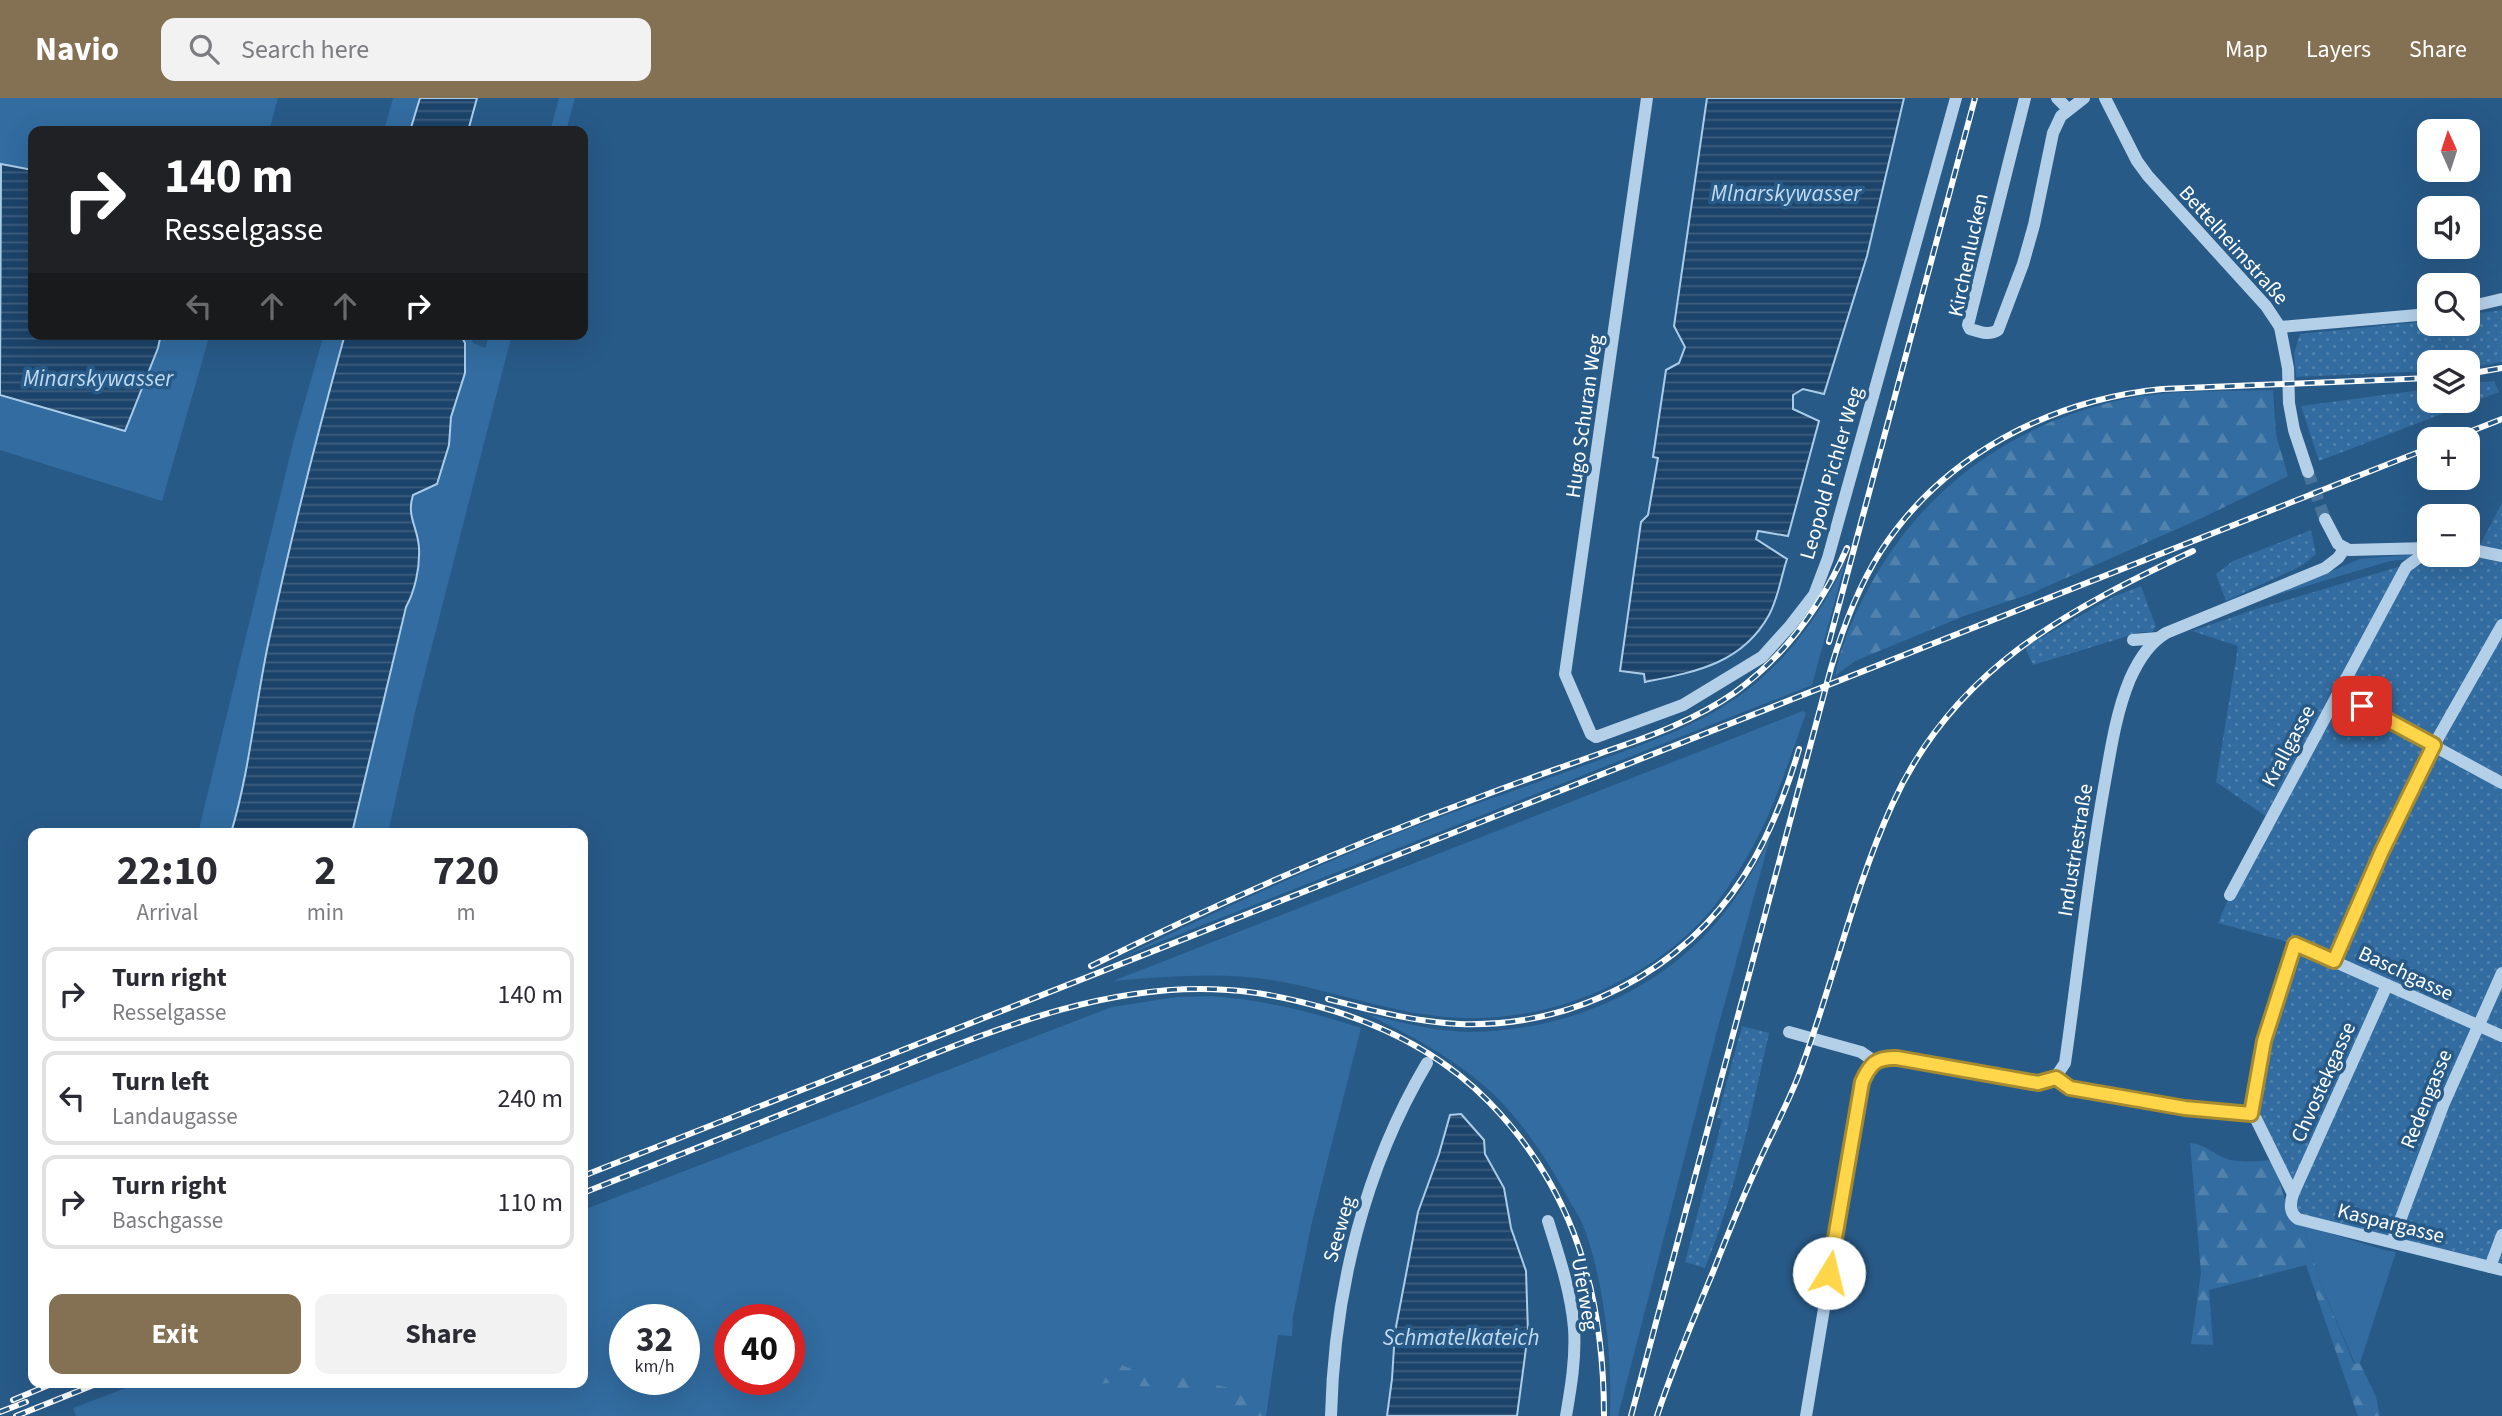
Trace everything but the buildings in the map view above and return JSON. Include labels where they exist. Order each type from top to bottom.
[{"type":"street","name":"Hugo Schuran Weg","points":[[1591,734],[1566,674],[1647,98]]},
{"type":"street","name":"Leopold Pichler Weg","points":[[1591,734],[1597,737],[1683,705],[1762,657],[1814,595],[1828,558],[1956,98]]},
{"type":"street","name":"Kirchenlucken","points":[[2025,98],[1968,325],[1970,329],[1982,333],[1993,333],[2000,328],[2034,225],[2053,133],[2061,116],[2084,98]]},
{"type":"street","points":[[2057,98],[2068,109]]},
{"type":"street","name":"Bettelheimstraße","points":[[2105,98],[2137,162],[2266,306],[2280,327],[2288,368],[2289,403],[2294,430],[2308,472]]},
{"type":"street","points":[[2480,304],[2502,299]]},
{"type":"street","points":[[2280,327],[2417,315]]},
{"type":"street","points":[[2325,519],[2336,541],[2345,548],[2417,549]]},
{"type":"street","points":[[2133,640],[2158,638],[2318,572],[2334,563],[2345,548]]},
{"type":"street","points":[[2480,551],[2502,556]]},
{"type":"street","name":"Krallgasse","points":[[2230,895],[2406,567],[2417,558]]},
{"type":"street","points":[[2334,961],[2382,851],[2434,745],[2502,625]]},
{"type":"street","name":"Industriestraße","points":[[2056,1078],[2065,1063],[2087,894],[2116,725],[2130,678],[2142,657],[2158,638]]},
{"type":"street","points":[[2338,694],[2502,782]]},
{"type":"street","name":"Baschgasse","points":[[2251,1114],[2264,1041],[2295,944],[2502,1036]]},
{"type":"street","name":"Redengasse","points":[[2392,1242],[2444,1103],[2502,973]]},
{"type":"street","name":"Chvostekgasse","points":[[2293,1194],[2387,985]]},
{"type":"street","points":[[1789,1032],[1861,1052],[1874,1061]]},
{"type":"street","points":[[1806,1416],[1862,1082],[1874,1061],[1885,1057],[1897,1058],[2038,1083],[2056,1078],[2070,1088],[2185,1108],[2251,1114],[2256,1119],[2293,1194]]},
{"type":"street","name":"Seeweg","points":[[1331,1416],[1337,1328],[1353,1245],[1386,1146],[1427,1063]]},
{"type":"street","name":"Kaspargasse","points":[[2293,1194],[2291,1206],[2298,1219],[2496,1269]]},
{"type":"street","name":"Uferweg","points":[[1548,1221],[1565,1281],[1574,1327],[1573,1367],[1566,1416]]},
{"type":"street","points":[[2496,1269],[2502,1235]]},
{"type":"green space","points":[[0,98],[278,98],[270,126],[28,126],[28,169],[2,164],[0,167]]},
{"type":"green space","points":[[393,98],[420,98],[412,126],[385,126]]},
{"type":"green space","points":[[559,98],[575,98],[567,126],[551,126]]},
{"type":"green space","points":[[2502,310],[2502,362],[2480,366],[2480,350],[2417,350],[2417,372],[2296,377],[2294,353],[2300,334],[2417,322],[2417,336],[2480,336],[2480,313]]},
{"type":"green space","points":[[160,340],[208,340],[162,501],[0,450],[0,395],[125,431]]},
{"type":"green space","points":[[322,340],[343,340],[277,601],[248,761],[232,828],[199,828],[294,439]]},
{"type":"green space","points":[[463,340],[472,340],[485,348],[488,340],[510,340],[416,708],[389,828],[353,828],[406,607],[413,594],[419,548],[409,508],[413,495],[449,445],[451,417],[465,373]]},
{"type":"green space","points":[[2494,381],[2499,392],[2480,399],[2480,383]]},
{"type":"green space","points":[[2273,390],[2276,435],[2288,476],[2202,518],[2030,594],[1964,616],[1855,661],[1835,676],[1851,626],[1864,597],[1886,559],[1911,525],[1940,494],[1971,468],[2006,445],[2083,410],[2125,399],[2180,392]]},
{"type":"green space","points":[[2417,391],[2417,413],[2444,413],[2319,461],[2301,406]]},
{"type":"green space","points":[[2502,503],[2502,1270],[2298,1219],[2251,1114],[2295,944],[2218,923],[2270,819],[2216,782],[2238,646],[2192,631],[2398,567],[2480,567],[2480,545]]},
{"type":"green space","points":[[2311,530],[2316,554],[2303,565],[2226,601],[2216,574],[2233,561]]},
{"type":"green space","points":[[2415,554],[2413,559],[2390,561],[2270,597],[2360,559]]},
{"type":"green space","points":[[1846,560],[1812,685],[1119,958],[1261,892],[1405,830],[1636,747],[1699,720],[1738,697],[1784,656],[1808,627]]},
{"type":"green space","points":[[2141,586],[2156,627],[2152,632],[2141,632],[2033,665],[2025,647],[2113,597]]},
{"type":"green space","points":[[1803,711],[1806,713],[1769,814],[1747,857],[1715,905],[1697,926],[1663,954],[1611,986],[1583,998],[1525,1013],[1464,1018],[1419,1013],[1266,979],[1179,976],[1113,981]]},
{"type":"green space","points":[[1770,838],[1717,1031],[1618,1416],[1610,1416],[1608,1347],[1593,1255],[1582,1224],[1550,1167],[1517,1119],[1476,1079],[1437,1052],[1367,1014],[1431,1028],[1471,1032],[1540,1024],[1573,1016],[1606,1003],[1636,988],[1692,948],[1732,903]]},
{"type":"green space","points":[[1210,996],[1268,1003],[1361,1028],[1312,1222],[1293,1316],[1292,1336],[1278,1335],[1266,1416],[76,1416],[73,1408],[126,1388],[588,1388],[588,1208],[1112,1007],[1177,997]]},
{"type":"green space","points":[[1742,1026],[1769,1033],[1734,1181],[1705,1268],[1685,1262],[1722,1120],[1717,1118]]},
{"type":"green space","points":[[2190,1143],[2232,1160],[2273,1160],[2290,1217],[2303,1225],[2320,1282],[2354,1364],[2360,1363],[2376,1397],[2380,1416],[2358,1416],[2306,1265],[2209,1290],[2213,1345],[2191,1344],[2201,1273]]},
{"type":"green space","points":[[2303,1225],[2396,1252],[2360,1363],[2355,1364],[2320,1282]]},
{"type":"green space","points":[[1122,1365],[1128,1368],[1135,1365],[1253,1394],[1264,1416],[1235,1416],[1223,1401],[1199,1393],[1194,1404],[1179,1403],[1159,1387],[1139,1386],[1131,1378],[1124,1382],[1094,1384],[1095,1367]]},
{"type":"water","points":[[420,98],[477,98],[469,126],[412,126]]},
{"type":"water","name":"Mlnarskywasser","points":[[1707,98],[1904,98],[1867,256],[1824,394],[1803,389],[1793,395],[1793,409],[1819,421],[1788,536],[1758,531],[1756,539],[1787,559],[1772,609],[1758,632],[1731,655],[1699,669],[1645,682],[1644,674],[1620,671],[1641,522],[1648,515],[1658,458],[1653,457],[1666,370],[1679,363],[1685,347],[1674,326]]},
{"type":"water","name":"Minarskywasser","points":[[1,164],[28,169],[28,340],[160,340],[125,431],[0,395]]},
{"type":"water","points":[[343,340],[463,340],[465,373],[451,417],[449,445],[437,484],[413,495],[411,503],[419,548],[418,571],[406,607],[353,828],[232,828],[243,785],[264,664],[314,448]]},
{"type":"water","name":"Schmatelkateich","points":[[1461,1114],[1484,1140],[1485,1154],[1504,1188],[1511,1228],[1526,1271],[1528,1333],[1517,1416],[1387,1416],[1395,1332],[1418,1212],[1450,1115]]},
{"type":"tunnel","points":[[2308,472],[2325,519]]},
{"type":"railway","points":[[1829,642],[1975,98]]},
{"type":"railway","points":[[2480,372],[2502,368]]},
{"type":"railway","points":[[1631,1416],[1836,653],[1865,579],[1906,517],[1935,487],[1968,460],[2003,438],[2080,405],[2162,389],[2417,378]]},
{"type":"railway","points":[[2480,428],[2502,419]]},
{"type":"railway","points":[[588,1174],[2417,453]]},
{"type":"railway","points":[[1091,966],[1332,855],[1495,791],[1655,734],[1704,712],[1734,693],[1786,646],[1826,590],[1847,548]]},
{"type":"railway","points":[[1657,1416],[1752,1177],[1798,1077],[1878,838],[1917,758],[1947,717],[1980,681],[2017,650],[2101,597],[2193,551]]},
{"type":"railway","points":[[1328,999],[1426,1021],[1459,1024],[1501,1023],[1543,1016],[1583,1004],[1621,988],[1657,966],[1689,940],[1719,910],[1744,876],[1769,830],[1799,749]]},
{"type":"railway","points":[[588,1191],[943,1050],[1036,1017],[1131,994],[1179,989],[1228,990],[1280,997],[1353,1017],[1416,1046],[1472,1086],[1519,1136],[1543,1171],[1563,1208],[1579,1247],[1598,1329],[1604,1416]]},
{"type":"railway","points":[[13,1400],[42,1388]]},
{"type":"railway","points":[[16,1416],[86,1388]]},
{"type":"railway","points":[[0,1412],[26,1402]]},
{"type":"route","points":[[1829,1273],[1862,1082],[1871,1065],[1879,1059],[1897,1058],[2038,1083],[2056,1078],[2070,1088],[2185,1108],[2251,1114],[2260,1056],[2295,944],[2334,961],[2382,851],[2434,745],[2362,706]]}]
